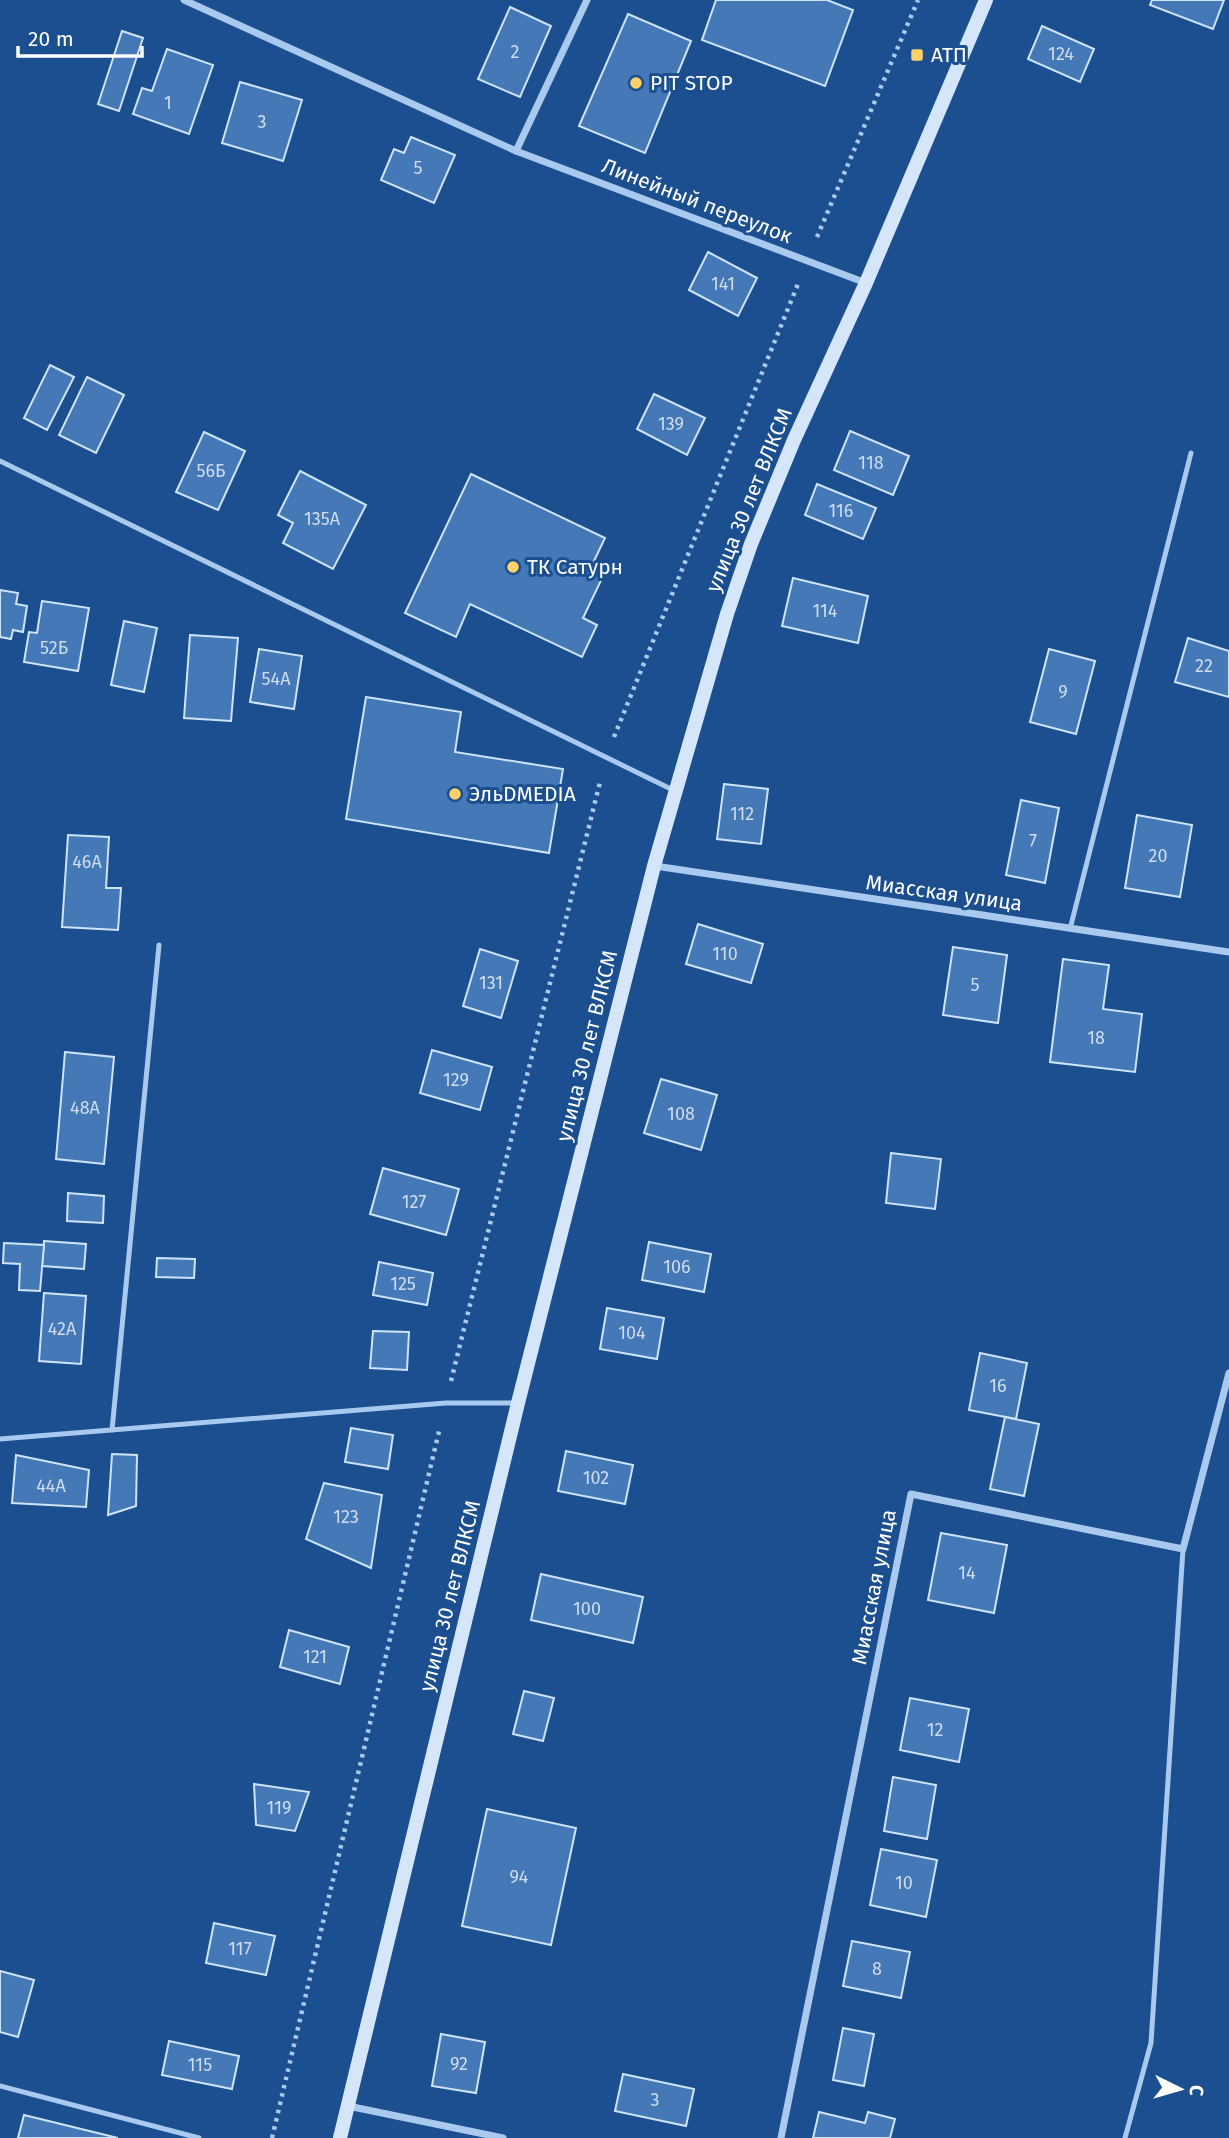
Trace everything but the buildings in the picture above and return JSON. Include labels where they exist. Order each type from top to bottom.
[{"type":"main road","name":"улица 30 лет ВЛКСМ","points":[[340,2138],[518,1403],[654,866],[727,614],[751,544],[986,0]]},
{"type":"street","name":"Линейный переулок","points":[[184,0],[516,151],[866,283]]},
{"type":"street","points":[[516,151],[587,0]]},
{"type":"street","name":"Миасская улица","points":[[654,866],[1229,952]]},
{"type":"street","points":[[1183,1549],[1229,1373]]},
{"type":"street","name":"Миасская улица","points":[[781,2138],[911,1494],[1183,1549]]},
{"type":"street","points":[[348,2106],[503,2138]]},
{"type":"lane","points":[[1070,929],[1191,453]]},
{"type":"lane","points":[[0,461],[676,792]]},
{"type":"lane","points":[[112,1430],[159,945]]},
{"type":"lane","points":[[0,1439],[446,1403],[518,1403]]},
{"type":"lane","points":[[1125,2138],[1151,2043],[1183,1549]]},
{"type":"lane","points":[[0,2086],[199,2138]]},
{"type":"path","points":[[272,2138],[446,1403],[606,758],[807,262],[918,0]]},
{"type":"place","name":"АТП","points":[[917,55]]},
{"type":"place","name":"PIT STOP","points":[[636,83]]},
{"type":"place","name":"ТК Сатурн","points":[[513,567]]},
{"type":"place","name":"ЭльDMEDIA","points":[[455,794]]}]
